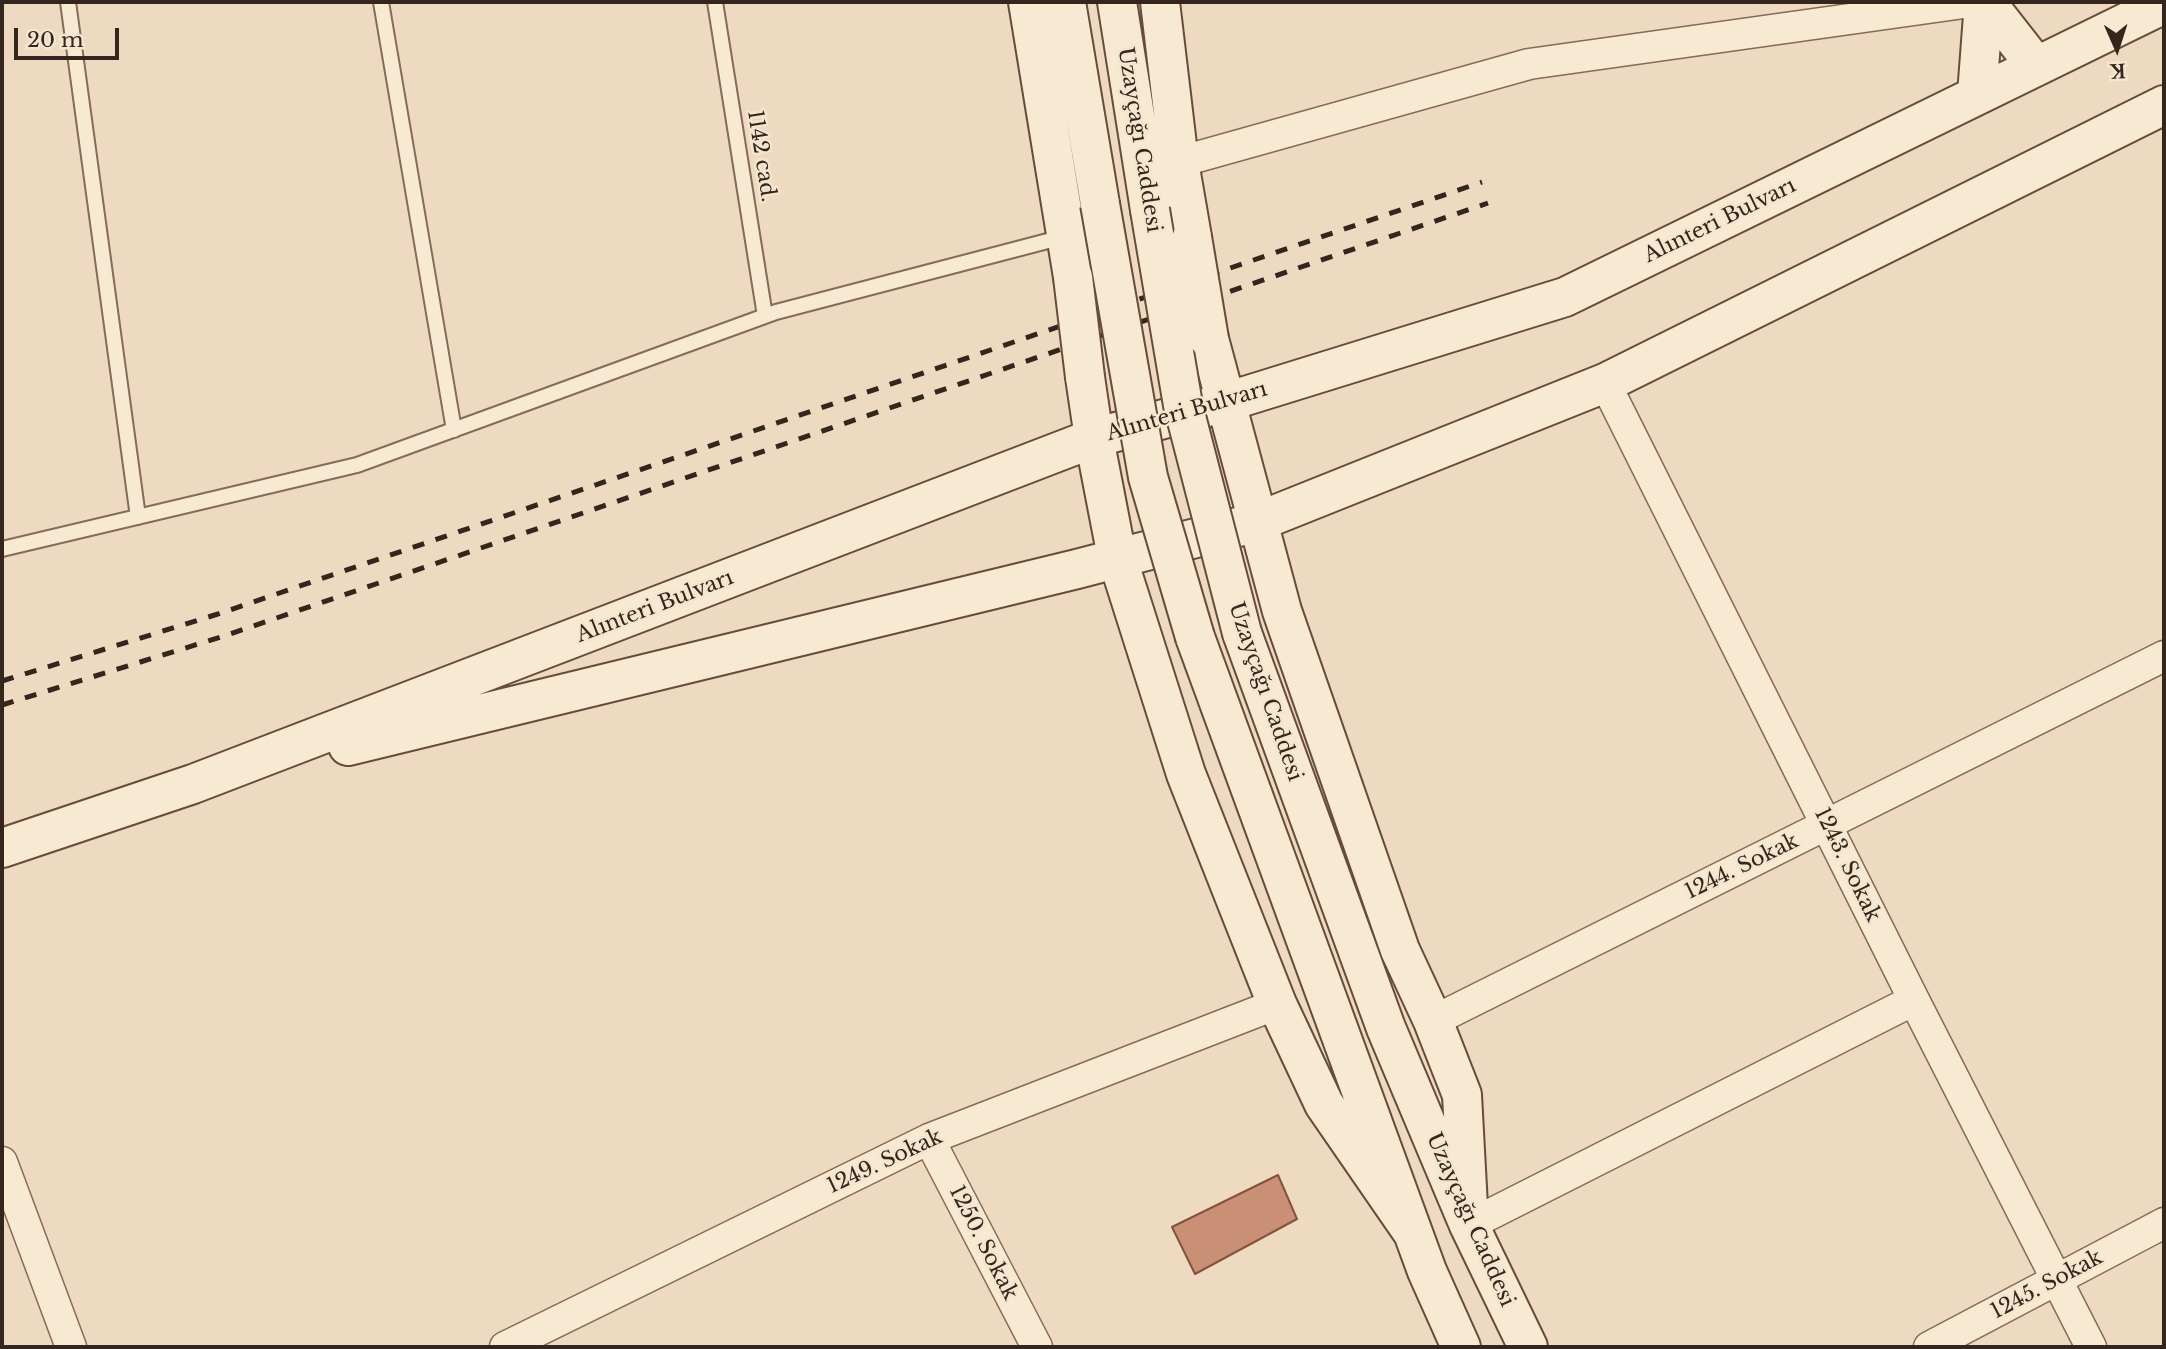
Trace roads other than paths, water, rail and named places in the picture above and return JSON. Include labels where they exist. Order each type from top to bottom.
[{"type":"main road","points":[[1028,2],[1067,237],[1094,438],[1118,557],[1186,774],[1277,1004],[1324,1104],[1413,1233]]},
{"type":"main road","points":[[1066,2],[1148,477],[1195,637],[1413,1233],[1461,1347]]},
{"type":"main road","name":"Uzayçağı Caddesi","points":[[1118,2],[1183,405],[1242,633],[1386,1028],[1469,1224],[1528,1347]]},
{"type":"main road","points":[[1160,2],[1179,162],[1209,339],[1282,611],[1400,950],[1433,1021],[1462,1095],[1469,1224]]},
{"type":"main road","points":[[1985,2],[2036,66]]},
{"type":"main road","points":[[1977,95],[1985,2]]},
{"type":"main road","name":"Alınteri Bulvarı","points":[[2,848],[193,784],[1094,438],[1226,402],[1565,297],[2164,4]]},
{"type":"main road","name":"Alınteri Bulvarı","points":[[193,784],[1077,569],[1257,522],[1605,383],[2164,105]]},
{"type":"street","points":[[1179,162],[1529,64],[1971,2]]},
{"type":"street","name":"1243. Sokak","points":[[1605,383],[2091,1347]]},
{"type":"street","name":"1244. Sokak","points":[[1433,1021],[2164,656]]},
{"type":"street","points":[[1469,1224],[1914,1000]]},
{"type":"street","name":"1249. Sokak","points":[[505,1347],[929,1139],[1277,1004]]},
{"type":"street","name":"1250. Sokak","points":[[929,1139],[1037,1347]]},
{"type":"street","points":[[2,1162],[71,1347]]},
{"type":"street","name":"1245. Sokak","points":[[1929,1347],[2164,1223]]},
{"type":"lane","points":[[68,2],[138,517]]},
{"type":"lane","points":[[380,2],[454,430]]},
{"type":"lane","name":"1142 cad.","points":[[715,2],[765,316]]},
{"type":"lane","points":[[2,549],[357,465],[765,316],[1067,237]]},
{"type":"railway","points":[[2,681],[218,614],[1482,182]]},
{"type":"railway","points":[[2,705],[224,636],[1488,203]]}]
